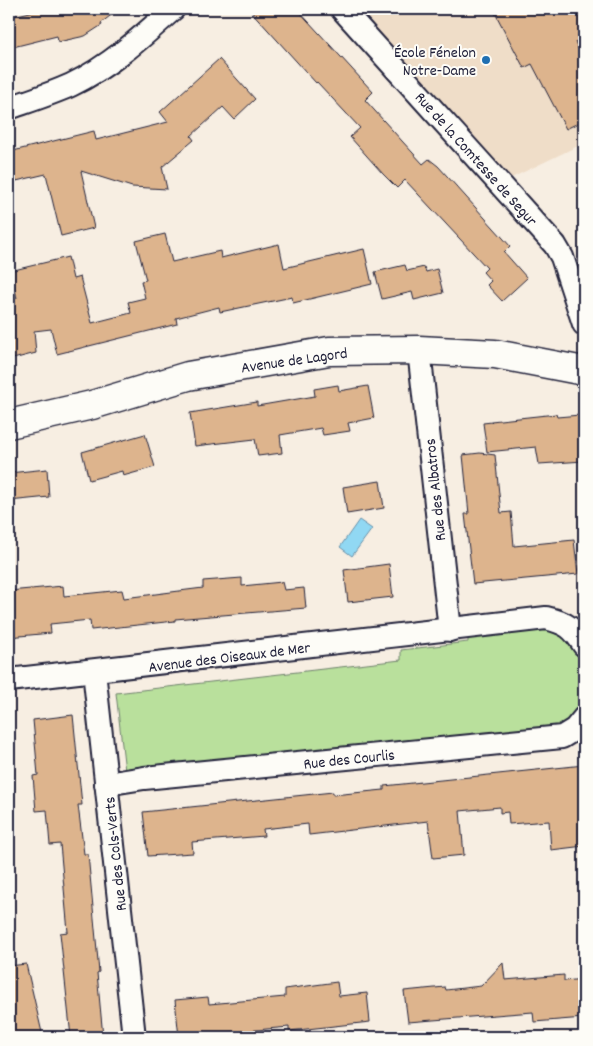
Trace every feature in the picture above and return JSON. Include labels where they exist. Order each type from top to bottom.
[{"type":"street","points":[[9,108],[72,84],[94,72],[126,51],[173,9]]},
{"type":"street","name":"Rue de la Comtesse de Segur","points":[[342,9],[555,245],[562,257],[584,324]]},
{"type":"street","name":"Avenue de Lagord","points":[[9,424],[92,405],[188,376],[329,350],[419,350],[495,354],[584,371]]},
{"type":"street","name":"Rue des Albatros","points":[[419,350],[450,630]]},
{"type":"street","points":[[450,630],[546,618],[560,621],[576,632],[584,645]]},
{"type":"street","name":"Avenue des Oiseaux de Mer","points":[[9,680],[450,630]]},
{"type":"street","name":"Rue des Cols-Verts","points":[[94,671],[134,1037]]},
{"type":"street","name":"Rue des Courlis","points":[[106,784],[144,778],[562,737],[575,729],[584,718]]},
{"type":"shaded area","name":"École Fénelon Notre-Dame","points":[[342,9],[584,9],[584,143],[499,184]]},
{"type":"green space","points":[[540,629],[566,636],[579,655],[584,695],[581,709],[560,729],[125,771],[116,693],[401,660],[401,650],[468,642],[468,638]]},
{"type":"water","points":[[359,520],[372,529],[352,556],[340,547]]},
{"type":"building","points":[[43,9],[119,9],[101,23],[102,25],[85,36],[58,42],[57,36],[9,48],[9,17]]},
{"type":"building","points":[[249,9],[297,9],[373,92],[365,100],[423,164],[429,159],[438,166],[510,246],[504,252],[527,278],[502,301],[487,285],[491,281],[483,272],[487,268],[405,180],[397,188],[383,174],[350,137],[360,128]]},
{"type":"building","points":[[493,9],[584,9],[584,38],[575,42],[584,60],[584,120],[566,129],[532,64],[524,68]]},
{"type":"building","points":[[219,59],[255,99],[234,119],[223,107],[191,136],[194,140],[162,167],[167,189],[132,187],[81,171],[94,228],[61,236],[46,174],[12,182],[9,169],[9,152],[94,131],[96,140],[168,122],[160,112]]},
{"type":"building","points":[[165,234],[172,262],[220,251],[221,258],[279,244],[284,268],[364,249],[372,284],[293,303],[292,297],[220,312],[219,307],[176,318],[177,324],[57,354],[51,329],[34,331],[36,353],[9,360],[9,300],[17,298],[10,271],[68,257],[73,279],[80,277],[92,323],[131,313],[128,302],[145,298],[141,281],[146,280],[136,241]]},
{"type":"building","points":[[405,265],[407,271],[424,267],[426,272],[437,269],[443,293],[414,300],[412,292],[382,299],[375,272]]},
{"type":"building","points":[[338,385],[339,391],[368,386],[374,418],[348,423],[350,431],[323,435],[321,428],[280,435],[282,453],[258,456],[255,439],[195,446],[190,413],[257,402],[257,406],[315,396],[314,389]]},
{"type":"building","points":[[556,414],[557,417],[580,415],[581,419],[584,420],[584,461],[539,464],[536,447],[487,452],[483,423]]},
{"type":"building","points":[[145,434],[155,467],[123,476],[122,471],[89,480],[82,452]]},
{"type":"building","points":[[480,453],[495,455],[501,513],[511,512],[514,546],[574,540],[578,574],[473,584],[465,514],[469,514],[463,455]]},
{"type":"building","points":[[47,469],[49,497],[9,501],[9,473]]},
{"type":"building","points":[[380,481],[384,508],[347,514],[343,487]]},
{"type":"building","points":[[389,564],[393,597],[348,602],[344,570]]},
{"type":"building","points":[[242,578],[242,586],[282,582],[284,590],[304,588],[306,608],[175,619],[175,621],[91,630],[90,620],[50,624],[51,633],[9,637],[9,591],[63,586],[64,596],[122,590],[124,598],[203,588],[203,581]]},
{"type":"building","points":[[73,715],[82,805],[78,805],[84,854],[88,854],[103,1037],[71,1037],[60,933],[68,932],[60,844],[50,845],[47,810],[36,811],[33,776],[38,775],[33,720]]},
{"type":"building","points":[[584,765],[584,846],[551,850],[549,821],[509,824],[508,812],[500,813],[500,807],[460,811],[464,855],[433,858],[428,821],[309,835],[308,824],[263,829],[264,836],[192,842],[193,853],[148,856],[143,812],[333,792],[333,795],[384,790],[384,786]]},
{"type":"building","points":[[503,963],[505,980],[564,975],[564,981],[584,979],[584,1018],[534,1022],[533,1012],[408,1022],[404,991],[445,987],[446,990],[481,986]]},
{"type":"building","points":[[26,964],[43,1037],[13,1037],[9,966]]},
{"type":"building","points":[[337,982],[339,996],[367,993],[370,1022],[289,1031],[289,1027],[179,1037],[175,1000],[208,997],[209,1004],[285,997],[285,989]]},
{"type":"place","name":"École Fénelon Notre-Dame","points":[[486,60]]}]
